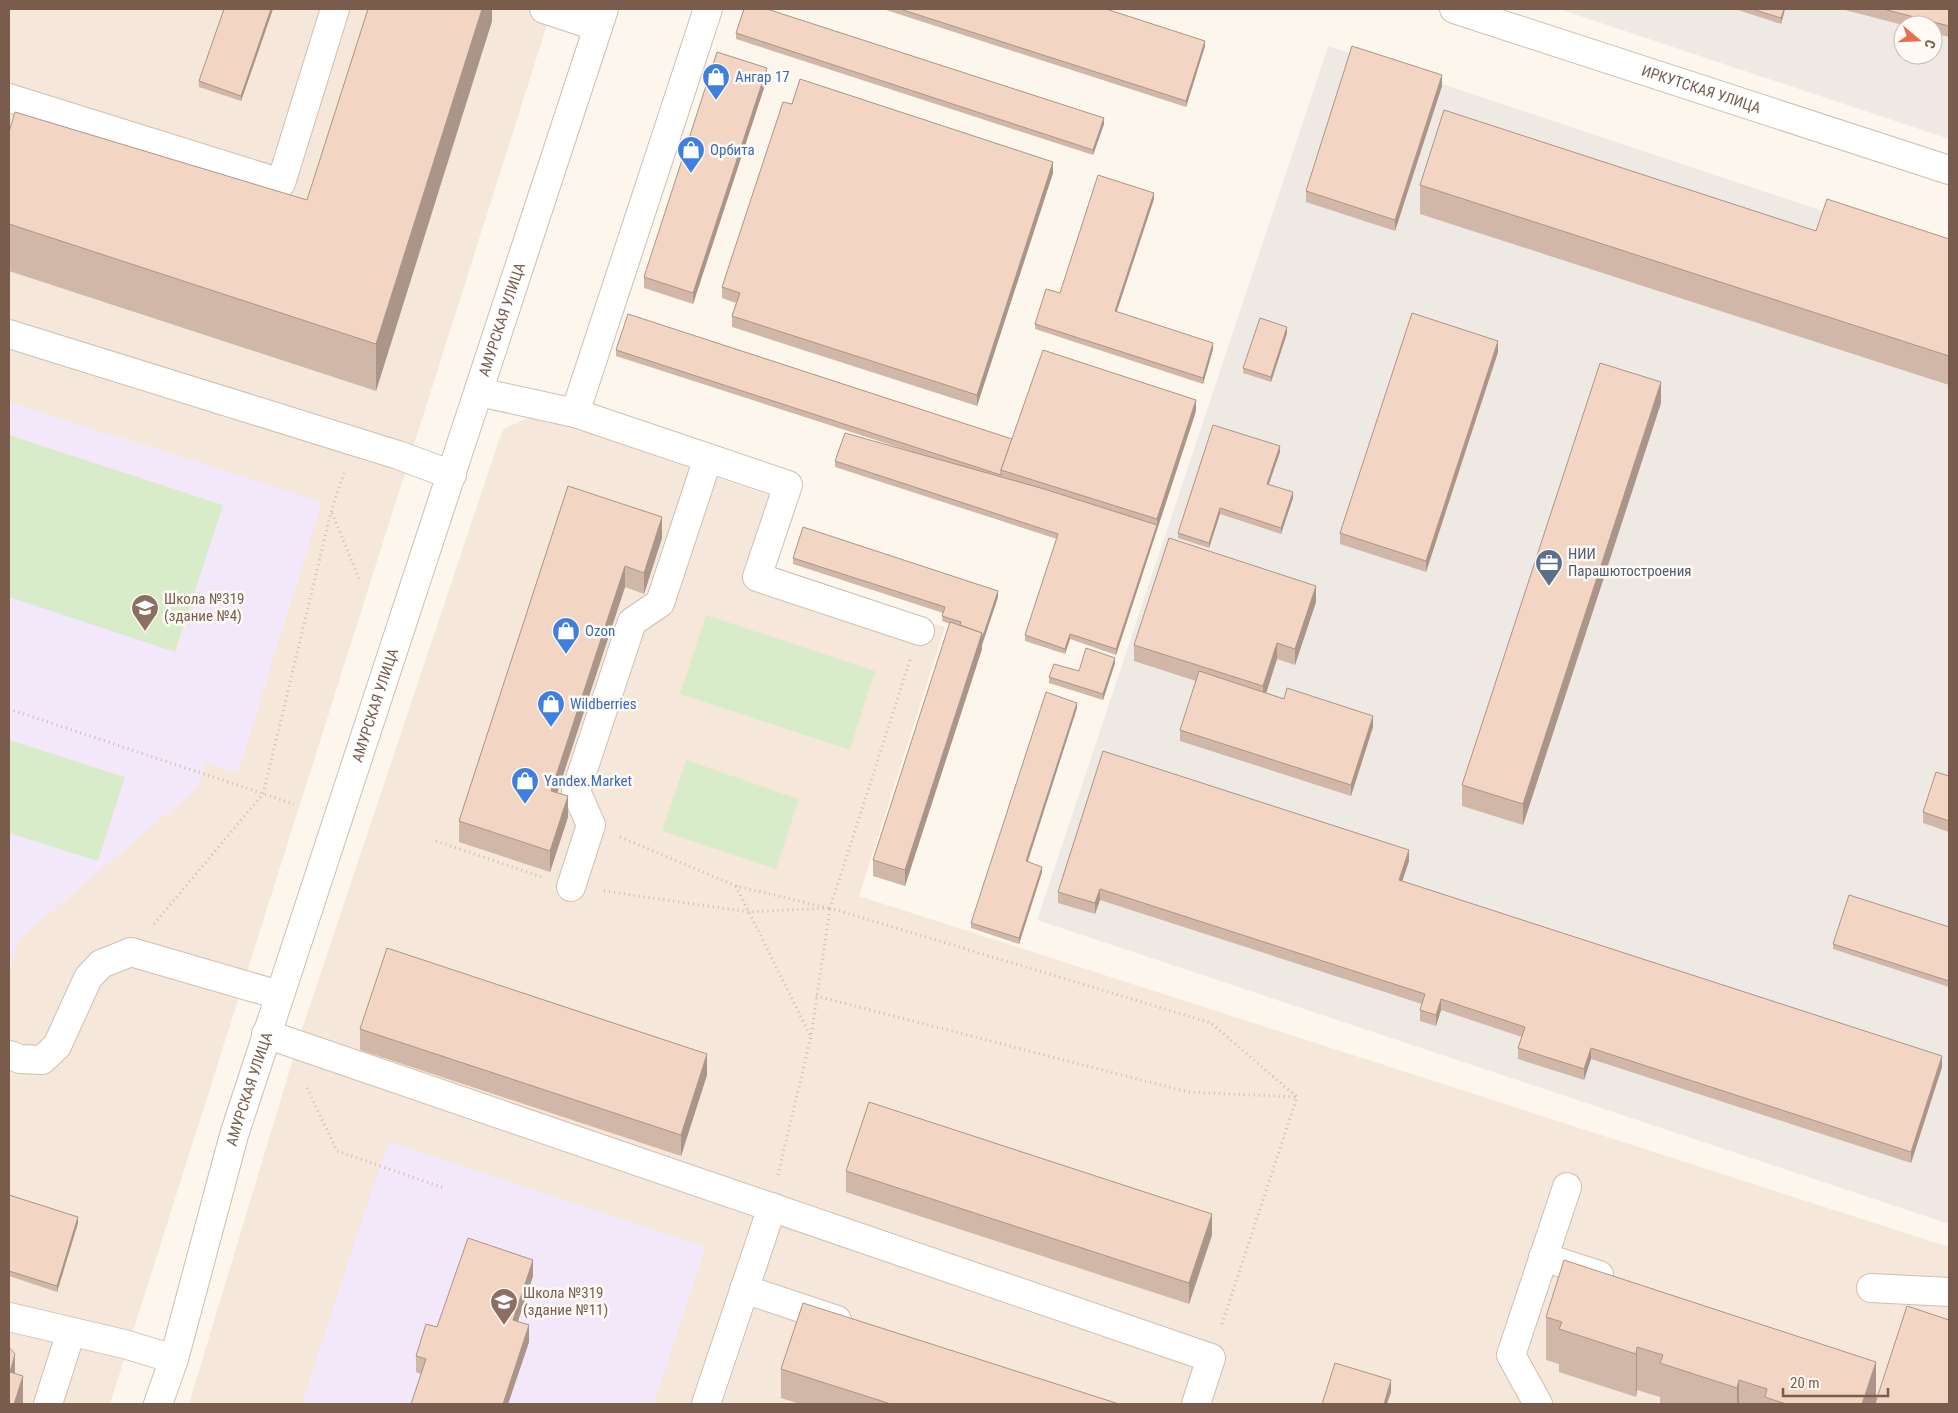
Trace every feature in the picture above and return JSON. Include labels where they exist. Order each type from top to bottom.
[{"type":"street","points":[[9,98],[281,183],[335,9]]},
{"type":"street","points":[[544,9],[601,18]]},
{"type":"street","points":[[575,414],[708,9]]},
{"type":"street","name":"ИРКУТСКАЯ УЛИЦА","points":[[1454,9],[1949,170]]},
{"type":"street","name":"АМУРСКАЯ УЛИЦА","points":[[158,1404],[174,1359],[234,1135],[266,1034],[452,475],[601,18]]},
{"type":"street","points":[[9,334],[354,442],[452,475]]},
{"type":"street","points":[[479,392],[575,414],[788,485],[757,576],[920,631]]},
{"type":"street","points":[[571,886],[591,825],[576,791],[632,622],[660,603],[708,458]]},
{"type":"street","points":[[9,1055],[20,1059],[42,1060],[57,1046],[88,978],[101,964],[131,952],[279,995]]},
{"type":"street","points":[[266,1034],[1211,1358],[1196,1404]]},
{"type":"street","points":[[1538,1404],[1511,1355],[1567,1186]]},
{"type":"street","points":[[706,1404],[772,1207]]},
{"type":"street","points":[[1543,1257],[1619,1282]]},
{"type":"street","points":[[1871,1288],[1949,1292]]},
{"type":"street","points":[[744,1289],[856,1327]]},
{"type":"street","points":[[9,1317],[124,1344],[174,1359]]},
{"type":"street","points":[[48,1404],[71,1332]]},
{"type":"path","points":[[131,952],[263,794],[331,512],[354,442]]},
{"type":"path","points":[[331,512],[360,582]]},
{"type":"path","points":[[772,1207],[794,1103],[811,1036],[830,908],[920,631]]},
{"type":"path","points":[[9,709],[294,804]]},
{"type":"path","points":[[591,825],[736,886],[830,908],[1211,1023],[1297,1097]]},
{"type":"path","points":[[436,841],[571,886],[749,912],[830,908]]},
{"type":"path","points":[[736,886],[811,1036]]},
{"type":"path","points":[[816,996],[1188,1092],[1297,1097]]},
{"type":"path","points":[[307,1088],[337,1151],[444,1188]]},
{"type":"path","points":[[1211,1358],[1297,1097]]},
{"type":"shaded area","points":[[9,9],[552,9],[110,1404],[9,1404]]},
{"type":"shaded area","points":[[1559,9],[1949,9],[1949,139]]},
{"type":"shaded area","name":"НИИ Парашютостроения","points":[[1328,46],[1949,253],[1949,1224],[1037,920]]},
{"type":"shaded area","name":"Школа №319 (здание №4)","points":[[9,402],[322,502],[238,772],[206,763],[198,787],[19,939],[9,974]]},
{"type":"shaded area","points":[[535,415],[774,497],[752,563],[945,627],[859,896],[1949,1247],[1949,1404],[189,1404],[302,1029],[503,429]]},
{"type":"shaded area","name":"Школа №319 (здание №11)","points":[[390,1142],[706,1247],[654,1404],[302,1404],[380,1166]]},
{"type":"green space","points":[[9,435],[223,505],[175,652],[9,597]]},
{"type":"green space","points":[[706,615],[875,671],[850,750],[680,694]]},
{"type":"green space","points":[[9,740],[125,777],[98,861],[9,833]]},
{"type":"green space","points":[[686,760],[799,799],[776,869],[662,831]]},
{"type":"building","points":[[224,9],[271,9],[241,96],[199,81]]},
{"type":"building","points":[[368,9],[482,9],[376,344],[9,224],[9,132],[15,112],[307,200]]},
{"type":"building","points":[[744,9],[767,9],[1104,118],[1093,150],[736,33]]},
{"type":"building","points":[[900,9],[1106,9],[1205,41],[1186,101]]},
{"type":"building","points":[[1752,9],[1784,9],[1781,18]]},
{"type":"building","points":[[1883,9],[1949,9],[1949,26],[1943,24],[1943,15],[1906,15]]},
{"type":"building","points":[[1352,46],[1442,75],[1395,220],[1306,191]]},
{"type":"building","points":[[717,52],[767,68],[693,293],[644,277]]},
{"type":"building","points":[[800,79],[1053,162],[977,395],[732,316],[740,293],[722,287],[783,102],[792,104]]},
{"type":"building","points":[[1444,110],[1816,231],[1827,199],[1949,239],[1949,356],[1420,185]]},
{"type":"building","points":[[1098,175],[1154,193],[1115,311],[1213,343],[1203,378],[1035,324],[1046,289],[1060,293]]},
{"type":"building","points":[[1412,313],[1498,341],[1426,561],[1340,533]]},
{"type":"building","points":[[628,314],[1012,439],[1001,475],[616,350]]},
{"type":"building","points":[[1260,318],[1287,327],[1271,377],[1243,368]]},
{"type":"building","points":[[1043,350],[1196,400],[1157,519],[1001,470]]},
{"type":"building","points":[[1600,363],[1661,382],[1523,804],[1462,785]]},
{"type":"building","points":[[1213,425],[1280,446],[1267,484],[1293,492],[1281,528],[1220,508],[1209,543],[1178,533]]},
{"type":"building","points":[[845,433],[1044,489],[1157,525],[1116,649],[1070,634],[1065,649],[1025,635],[1058,534],[835,461]]},
{"type":"building","points":[[568,486],[662,517],[644,573],[625,566],[551,791],[568,796],[550,851],[459,821]]},
{"type":"building","points":[[803,527],[998,591],[982,639],[982,633],[960,625],[961,622],[942,616],[945,607],[793,558]]},
{"type":"building","points":[[1169,538],[1316,586],[1295,649],[1277,643],[1263,686],[1134,645]]},
{"type":"building","points":[[950,622],[982,633],[905,870],[873,860]]},
{"type":"building","points":[[1086,648],[1115,658],[1103,694],[1049,677],[1054,664],[1079,671]]},
{"type":"building","points":[[1199,671],[1284,699],[1287,688],[1373,716],[1351,785],[1180,730]]},
{"type":"building","points":[[1046,692],[1077,703],[1026,861],[1042,867],[1019,938],[971,923]]},
{"type":"building","points":[[1103,751],[1409,850],[1399,880],[1942,1056],[1911,1152],[1591,1048],[1584,1069],[1518,1048],[1525,1027],[1441,999],[1436,1015],[1420,1010],[1425,994],[1100,889],[1095,903],[1058,892]]},
{"type":"building","points":[[1936,772],[1949,776],[1949,821],[1923,812]]},
{"type":"building","points":[[1849,895],[1949,927],[1949,981],[1833,944]]},
{"type":"building","points":[[387,948],[707,1054],[681,1135],[360,1029]]},
{"type":"building","points":[[869,1102],[1212,1214],[1189,1283],[846,1171]]},
{"type":"building","points":[[9,1195],[78,1217],[57,1286],[9,1271]]},
{"type":"building","points":[[468,1238],[533,1260],[513,1320],[529,1325],[503,1404],[411,1404],[426,1359],[416,1356],[426,1324],[437,1327]]},
{"type":"building","points":[[1564,1260],[1876,1362],[1862,1404],[1786,1404],[1765,1397],[1767,1389],[1739,1380],[1737,1388],[1660,1363],[1663,1355],[1637,1347],[1636,1354],[1559,1329],[1562,1322],[1546,1317]]},
{"type":"building","points":[[803,1303],[1119,1404],[891,1404],[781,1369]]},
{"type":"building","points":[[1907,1306],[1949,1320],[1949,1404],[1875,1404]]},
{"type":"building","points":[[9,1347],[15,1354],[10,1372],[23,1376],[14,1404],[9,1404]]},
{"type":"building","points":[[1335,1363],[1391,1380],[1384,1404],[1322,1404]]},
{"type":"place","name":"Ангар 17","points":[[716,101]]},
{"type":"place","name":"Орбита","points":[[691,174]]},
{"type":"place","name":"НИИ Парашютостроения","points":[[1549,587]]},
{"type":"place","name":"Школа №319 (здание №4)","points":[[145,632]]},
{"type":"place","name":"Ozon","points":[[566,655]]},
{"type":"place","name":"Wildberries","points":[[551,728]]},
{"type":"place","name":"Yandex.Market","points":[[525,805]]},
{"type":"place","name":"Школа №319 (здание №11)","points":[[504,1326]]}]
